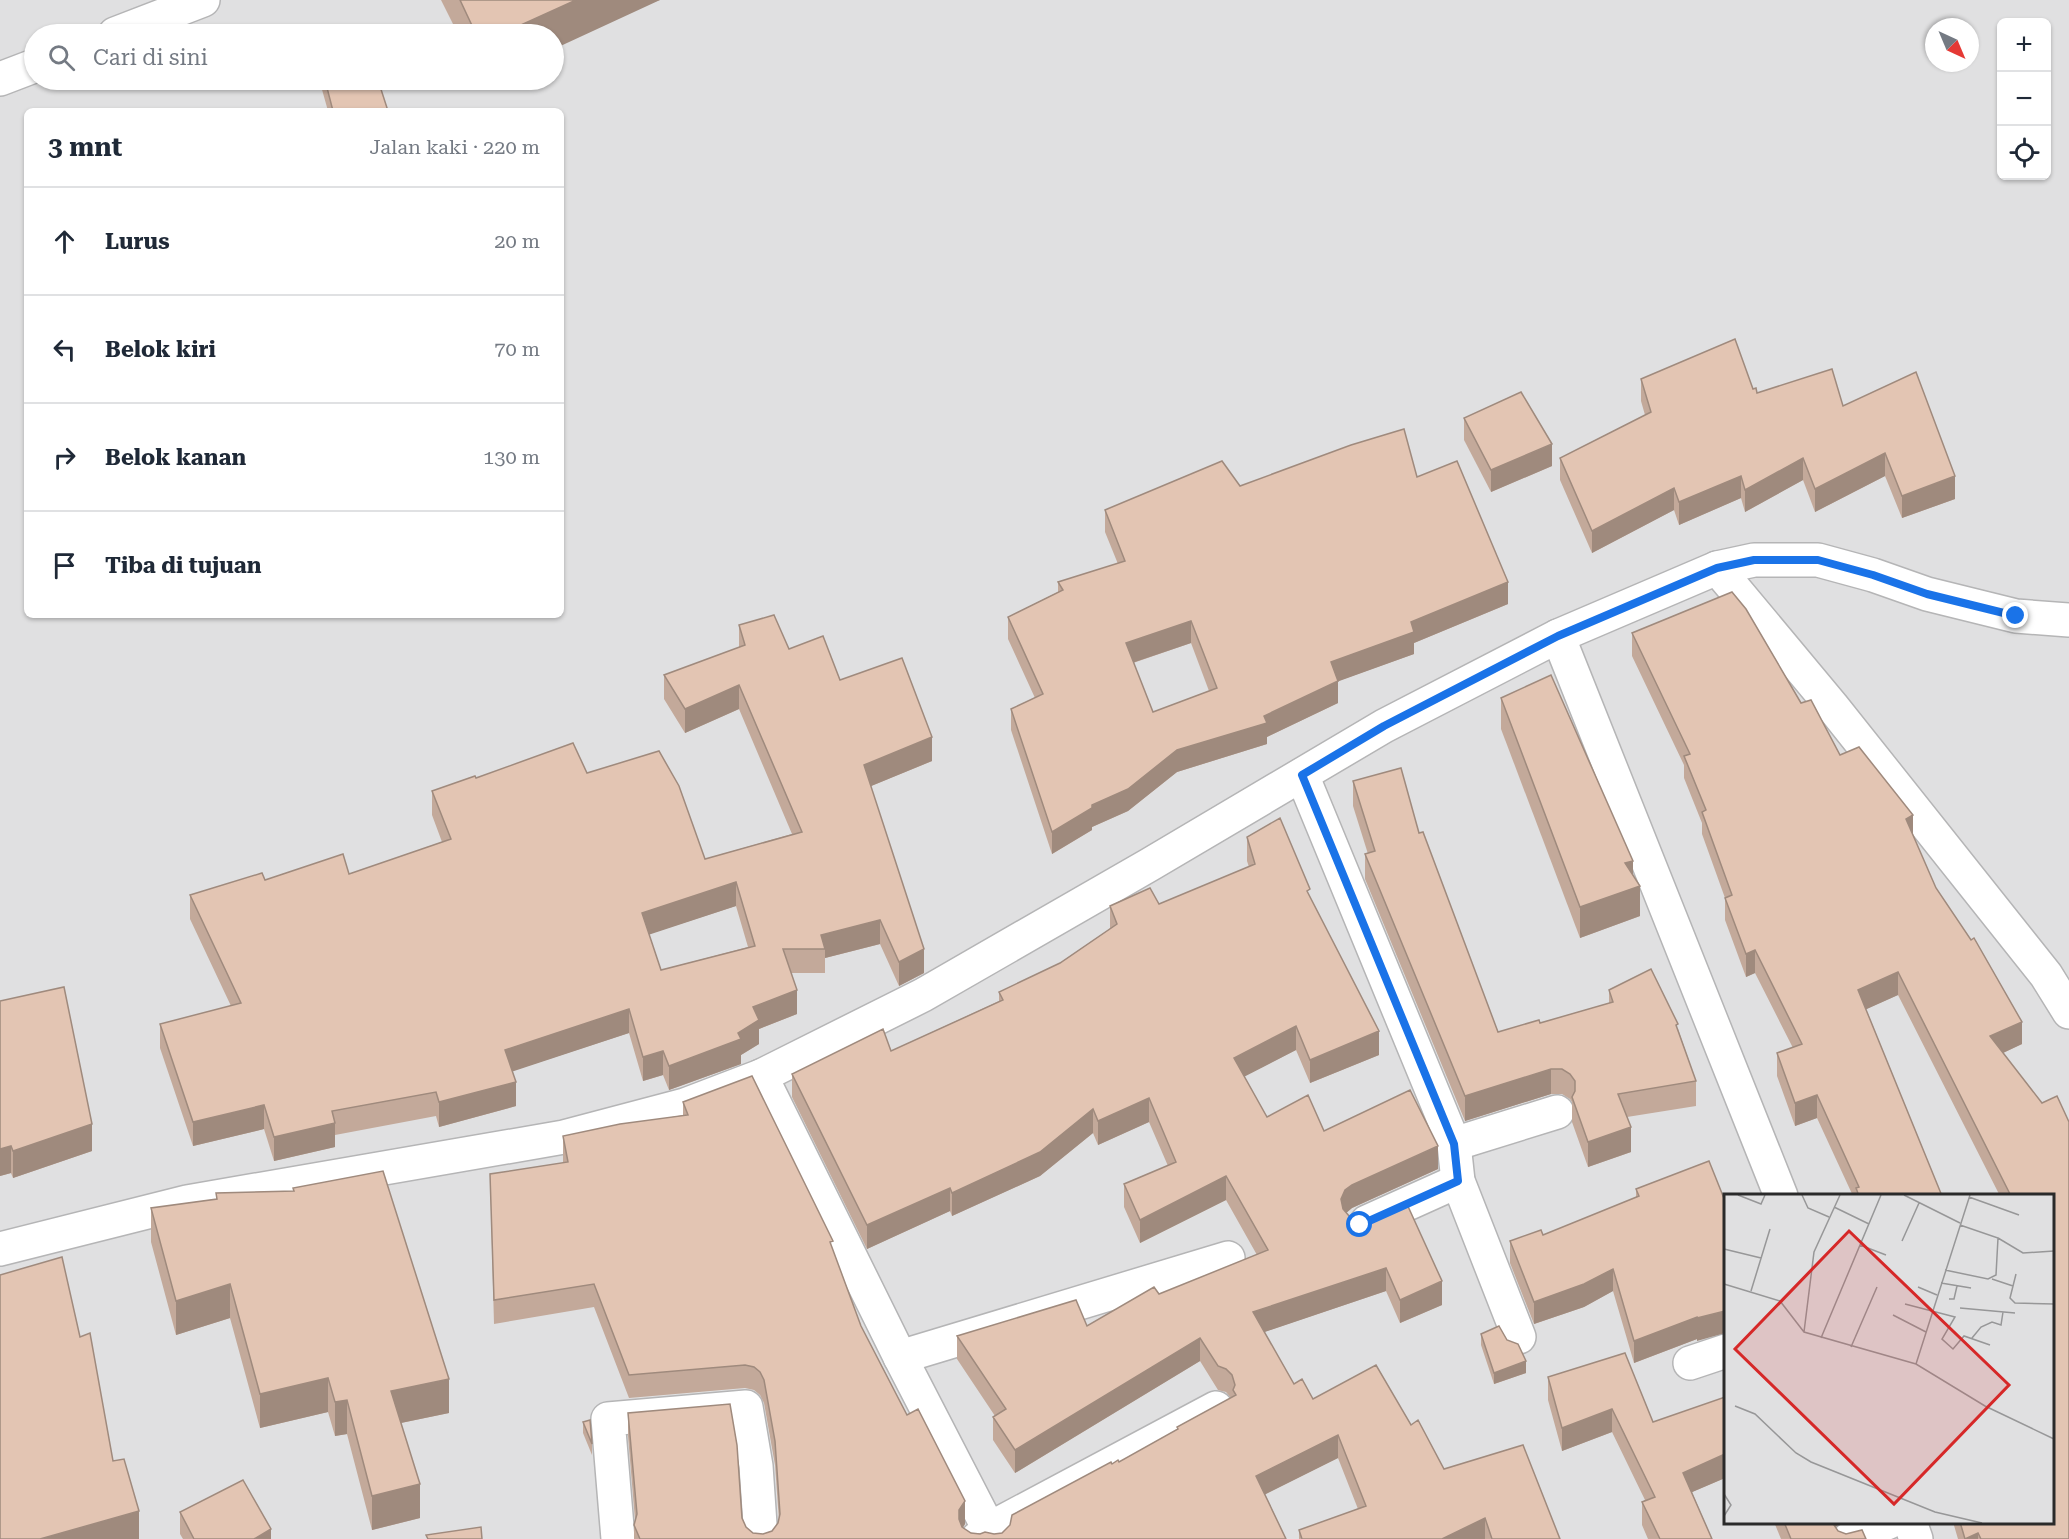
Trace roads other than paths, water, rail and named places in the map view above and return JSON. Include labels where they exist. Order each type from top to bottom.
[{"type":"street","points":[[141,24],[203,0]]},
{"type":"street","points":[[0,79],[24,70]]},
{"type":"street","points":[[0,1249],[187,1202],[564,1137],[685,1104],[761,1076],[923,995],[1149,866],[1384,726],[1558,636],[1717,568],[1754,560],[1818,560],[1873,575],[1927,594],[2016,616],[2069,620]]},
{"type":"street","points":[[1717,568],[1832,706],[2039,966],[2069,1012]]},
{"type":"street","points":[[1558,636],[1780,1194]]},
{"type":"street","points":[[1302,775],[1454,1144],[1458,1181],[1519,1337]]},
{"type":"street","points":[[761,1076],[987,1536],[1216,1408]]},
{"type":"street","points":[[1454,1144],[1557,1112]]},
{"type":"street","points":[[1360,1225],[1458,1181]]},
{"type":"street","points":[[900,1357],[1228,1258]]},
{"type":"street","points":[[1690,1363],[1724,1351]]},
{"type":"street","points":[[618,1539],[608,1419],[746,1407],[756,1466],[761,1539]]},
{"type":"street","points":[[1849,1539],[1884,1524]]},
{"type":"street","points":[[1911,1524],[1916,1539]]}]
